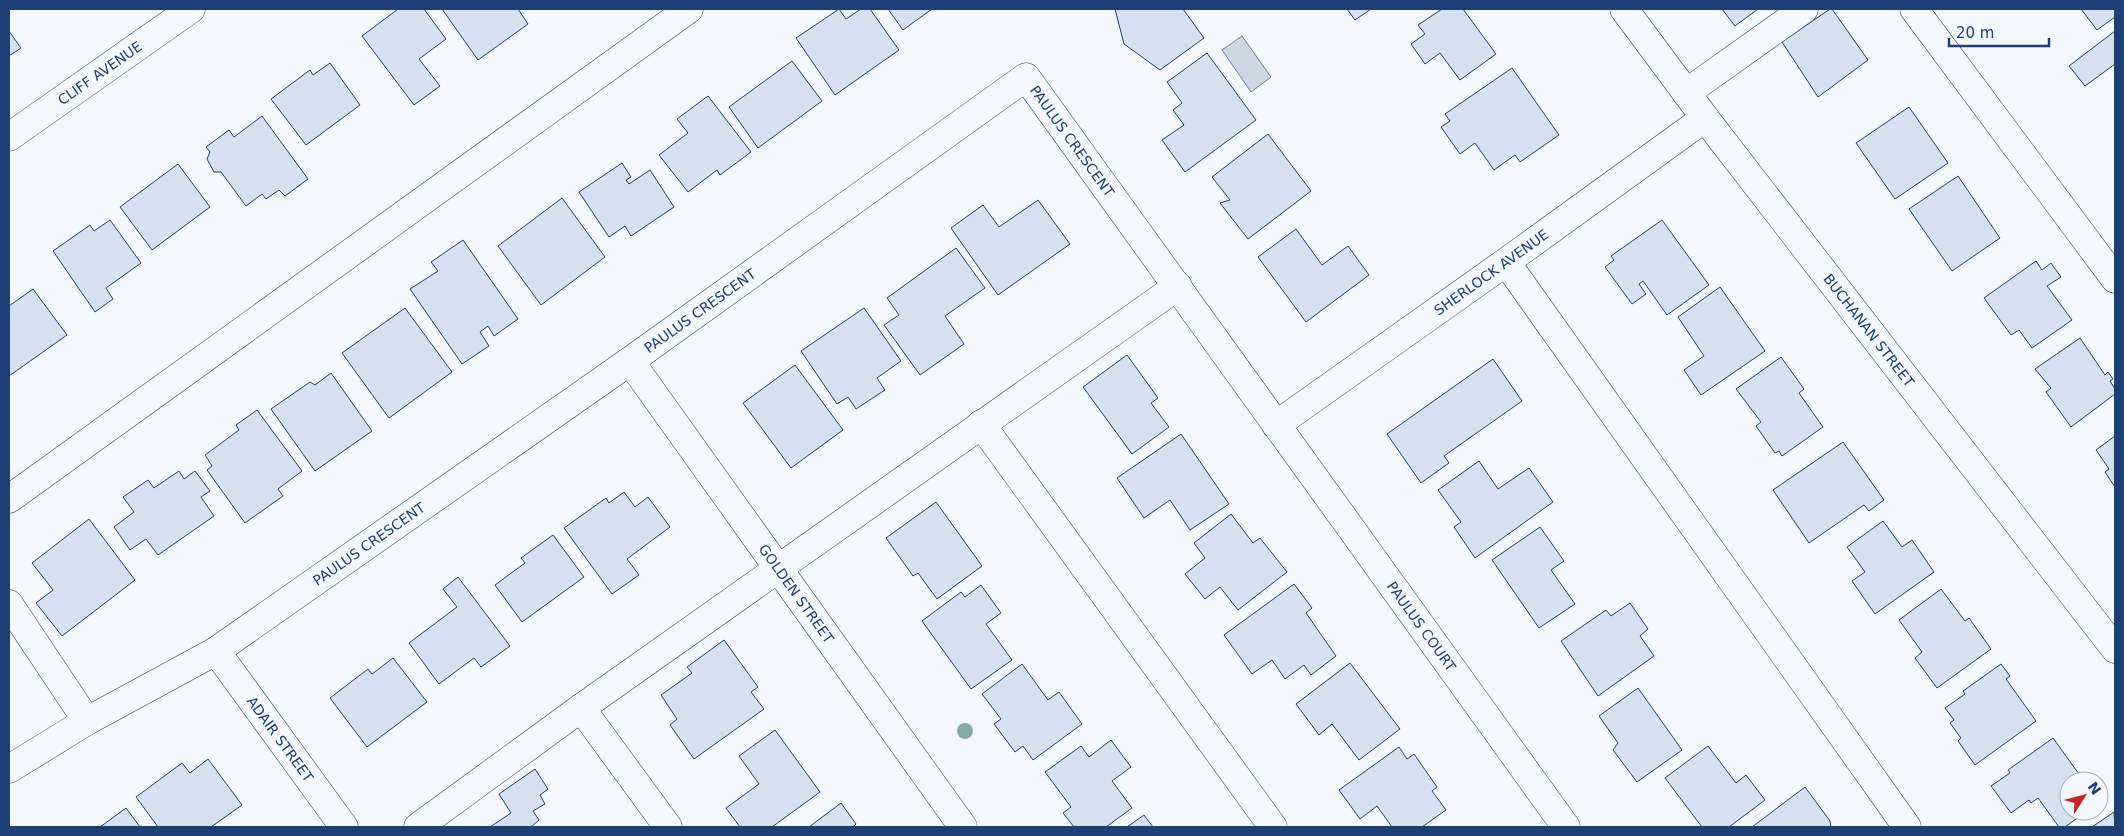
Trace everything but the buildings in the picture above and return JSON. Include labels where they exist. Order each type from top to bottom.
[{"type":"street","name":"CLIFF AVENUE","points":[[9,137],[191,9]]},
{"type":"street","points":[[9,499],[689,9]]},
{"type":"street","name":"BUCHANAN STREET","points":[[1624,9],[1705,118],[2115,649]]},
{"type":"street","points":[[1686,93],[1804,9]]},
{"type":"street","points":[[1914,9],[2115,279]]},
{"type":"street","name":"PAULUS CRESCENT","points":[[9,768],[87,721],[216,651],[630,361],[1026,77],[1178,286],[1276,425]]},
{"type":"street","name":"SHERLOCK AVENUE","points":[[1276,425],[1705,118]]},
{"type":"street","points":[[1506,262],[1907,827]]},
{"type":"street","points":[[418,827],[581,708],[1178,286]]},
{"type":"street","name":"GOLDEN STREET","points":[[630,361],[963,827]]},
{"type":"street","points":[[981,424],[1273,827]]},
{"type":"street","name":"PAULUS COURT","points":[[1276,425],[1566,827]]},
{"type":"street","points":[[9,604],[87,721]]},
{"type":"street","name":"ADAIR STREET","points":[[216,651],[343,827]]},
{"type":"street","points":[[581,708],[668,827]]},
{"type":"shaded area","points":[[1242,36],[1271,77],[1251,92],[1222,50]]}]
